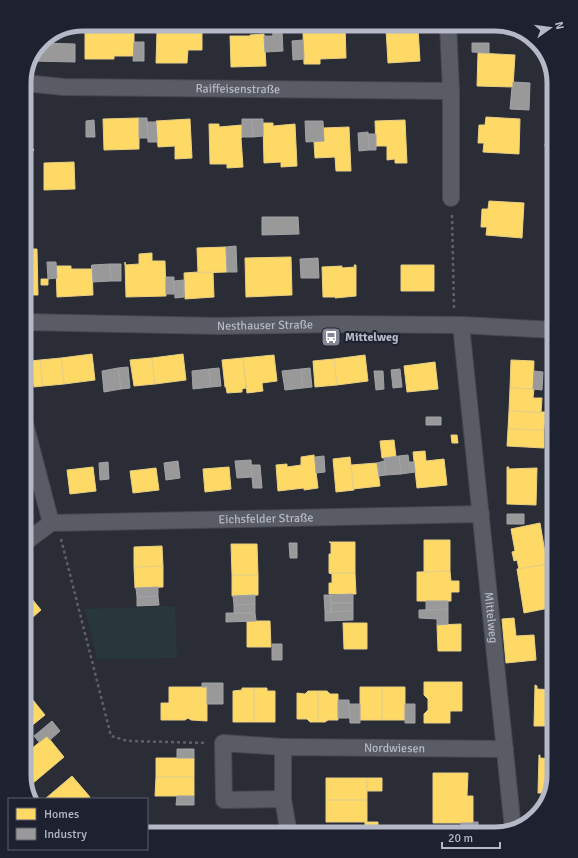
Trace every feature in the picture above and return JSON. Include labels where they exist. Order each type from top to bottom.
[{"type":"street","points":[[448,31],[451,91],[451,198]]},
{"type":"street","name":"Raiffeisenstraße","points":[[31,84],[64,88],[451,91]]},
{"type":"street","name":"Nesthauser Straße","points":[[31,322],[218,326],[333,324],[461,325],[547,330]]},
{"type":"street","name":"Mittelweg","points":[[461,325],[512,824]]},
{"type":"street","points":[[31,447],[51,523],[31,538]]},
{"type":"street","name":"Eichsfelder Straße","points":[[51,523],[481,514]]},
{"type":"street","points":[[222,743],[224,800],[283,798]]},
{"type":"street","name":"Nordwiesen","points":[[222,743],[283,747],[505,749]]},
{"type":"street","points":[[283,747],[283,798],[288,827]]},
{"type":"path","points":[[451,198],[454,309],[461,325]]},
{"type":"path","points":[[51,523],[60,538],[111,736],[128,741],[222,743]]},
{"type":"shaded area","points":[[175,606],[177,658],[97,659],[85,609]]},
{"type":"building: Homes","points":[[85,31],[100,31],[100,33],[109,33],[109,31],[134,31],[134,56],[114,56],[114,59],[85,59]]},
{"type":"building: Homes","points":[[157,31],[202,31],[202,50],[188,50],[187,63],[156,63]]},
{"type":"building: Homes","points":[[345,31],[346,58],[320,59],[320,64],[304,64],[303,33]]},
{"type":"building: Homes","points":[[386,31],[418,31],[420,61],[388,63]]},
{"type":"building: Homes","points":[[264,34],[266,66],[231,67],[230,36]]},
{"type":"building: Homes","points":[[478,53],[515,55],[513,87],[477,86]]},
{"type":"building: Homes","points":[[486,117],[520,119],[519,154],[483,152],[484,143],[478,143],[479,125],[485,125]]},
{"type":"building: Homes","points":[[139,118],[139,149],[104,150],[103,119]]},
{"type":"building: Homes","points":[[190,119],[192,158],[175,159],[175,146],[158,147],[156,121]]},
{"type":"building: Homes","points":[[405,120],[407,163],[395,163],[395,159],[387,160],[387,146],[376,146],[375,121]]},
{"type":"building: Homes","points":[[263,123],[273,123],[273,126],[295,124],[297,166],[281,167],[281,162],[264,163]]},
{"type":"building: Homes","points":[[209,124],[219,124],[219,127],[242,125],[241,138],[243,167],[227,168],[227,164],[210,164]]},
{"type":"building: Homes","points":[[349,127],[351,171],[336,171],[335,157],[315,158],[314,142],[324,141],[323,128]]},
{"type":"building: Homes","points":[[545,144],[547,144],[547,158]]},
{"type":"building: Homes","points":[[74,162],[75,189],[44,190],[44,163]]},
{"type":"building: Homes","points":[[489,201],[524,203],[522,238],[486,235],[487,227],[481,227],[482,209],[488,209]]},
{"type":"building: Homes","points":[[226,247],[227,272],[198,273],[197,248]]},
{"type":"building: Homes","points":[[31,249],[37,249],[38,295],[31,295]]},
{"type":"building: Homes","points":[[152,253],[152,261],[165,261],[166,296],[126,297],[125,265],[139,264],[139,254]]},
{"type":"building: Homes","points":[[291,257],[292,295],[246,297],[245,258]]},
{"type":"building: Homes","points":[[92,265],[93,295],[57,297],[56,266],[71,266],[71,269],[92,269]]},
{"type":"building: Homes","points":[[354,265],[356,265],[356,296],[335,298],[336,297],[323,297],[322,267],[342,266],[342,268],[355,267]]},
{"type":"building: Homes","points":[[401,265],[434,265],[434,291],[401,291]]},
{"type":"building: Homes","points":[[213,272],[214,297],[185,299],[184,273]]},
{"type":"building: Homes","points":[[41,279],[48,279],[48,285],[41,285]]},
{"type":"building: Homes","points":[[92,354],[95,380],[64,384],[61,358]]},
{"type":"building: Homes","points":[[183,354],[186,380],[155,384],[152,358]]},
{"type":"building: Homes","points":[[274,355],[277,381],[262,383],[263,391],[247,393],[243,358]]},
{"type":"building: Homes","points":[[365,355],[368,381],[337,385],[334,359]]},
{"type":"building: Homes","points":[[61,358],[64,384],[43,386],[40,360]]},
{"type":"building: Homes","points":[[152,358],[155,384],[134,386],[130,360]]},
{"type":"building: Homes","points":[[243,358],[246,388],[242,389],[242,392],[227,393],[222,360]]},
{"type":"building: Homes","points":[[334,359],[337,385],[315,387],[313,361]]},
{"type":"building: Homes","points":[[40,360],[43,386],[34,387],[31,361]]},
{"type":"building: Homes","points":[[511,360],[534,361],[533,389],[510,388]]},
{"type":"building: Homes","points":[[435,362],[438,389],[407,392],[404,366]]},
{"type":"building: Homes","points":[[510,388],[534,389],[533,398],[542,398],[541,413],[509,411]]},
{"type":"building: Homes","points":[[509,411],[545,412],[544,430],[508,429]]},
{"type":"building: Homes","points":[[508,429],[544,430],[544,448],[507,446]]},
{"type":"building: Homes","points":[[451,435],[457,435],[458,443],[452,443]]},
{"type":"building: Homes","points":[[394,440],[396,457],[382,458],[380,441]]},
{"type":"building: Homes","points":[[425,451],[426,461],[444,459],[447,485],[417,488],[413,452]]},
{"type":"building: Homes","points":[[314,455],[318,488],[278,491],[276,465],[287,464],[287,467],[301,465],[301,457]]},
{"type":"building: Homes","points":[[350,457],[354,490],[336,492],[333,459]]},
{"type":"building: Homes","points":[[377,463],[380,486],[353,489],[351,465]]},
{"type":"building: Homes","points":[[93,467],[96,491],[70,494],[67,470]]},
{"type":"building: Homes","points":[[229,467],[231,489],[205,492],[203,469]]},
{"type":"building: Homes","points":[[507,467],[509,467],[508,469],[537,468],[536,505],[507,504]]},
{"type":"building: Homes","points":[[156,468],[159,490],[133,493],[130,471]]},
{"type":"building: Homes","points":[[540,523],[547,564],[519,569],[517,560],[514,561],[512,552],[515,551],[511,529]]},
{"type":"building: Homes","points":[[424,540],[450,540],[450,571],[424,572]]},
{"type":"building: Homes","points":[[329,542],[355,542],[355,573],[329,573],[329,554],[331,554],[331,543]]},
{"type":"building: Homes","points":[[231,544],[257,544],[258,575],[232,575]]},
{"type":"building: Homes","points":[[162,546],[163,566],[134,567],[134,547]]},
{"type":"building: Homes","points":[[547,564],[547,608],[524,613],[517,569]]},
{"type":"building: Homes","points":[[163,566],[163,587],[135,588],[134,567]]},
{"type":"building: Homes","points":[[450,571],[451,581],[459,581],[459,592],[451,592],[451,601],[417,601],[417,572]]},
{"type":"building: Homes","points":[[329,573],[355,573],[356,594],[329,594],[329,583],[332,583],[332,574]]},
{"type":"building: Homes","points":[[232,575],[258,575],[258,595],[232,596]]},
{"type":"building: Homes","points":[[31,598],[41,610],[31,619]]},
{"type":"building: Homes","points":[[514,618],[516,636],[534,635],[536,660],[506,663],[502,619]]},
{"type":"building: Homes","points":[[247,621],[270,621],[271,647],[247,647]]},
{"type":"building: Homes","points":[[343,623],[367,623],[367,649],[344,649]]},
{"type":"building: Homes","points":[[461,624],[461,651],[438,651],[437,625]]},
{"type":"building: Homes","points":[[424,682],[462,682],[462,711],[450,711],[450,723],[424,723],[424,714],[428,710],[428,699],[424,695]]},
{"type":"building: Homes","points":[[535,685],[537,686],[537,689],[547,690],[547,726],[534,726]]},
{"type":"building: Homes","points":[[169,687],[207,687],[207,721],[191,720],[188,718],[185,720],[161,720],[161,703],[169,703]]},
{"type":"building: Homes","points":[[360,687],[382,687],[382,720],[360,720]]},
{"type":"building: Homes","points":[[382,687],[405,687],[405,720],[382,720]]},
{"type":"building: Homes","points":[[242,688],[254,688],[254,722],[233,722],[233,691],[242,690]]},
{"type":"building: Homes","points":[[254,688],[267,688],[267,691],[275,691],[275,722],[254,722]]},
{"type":"building: Homes","points":[[308,691],[318,691],[318,722],[310,722],[307,719],[297,719],[297,693],[305,694]]},
{"type":"building: Homes","points":[[318,691],[327,691],[330,694],[338,694],[338,720],[318,722]]},
{"type":"building: Homes","points":[[31,698],[45,715],[31,726]]},
{"type":"building: Homes","points":[[47,736],[64,757],[32,784],[31,782],[31,749]]},
{"type":"building: Homes","points":[[540,755],[540,758],[547,758],[547,782],[544,793],[538,793]]},
{"type":"building: Homes","points":[[156,758],[194,758],[194,777],[156,777]]},
{"type":"building: Homes","points":[[433,773],[468,773],[467,796],[473,796],[473,823],[433,823]]},
{"type":"building: Homes","points":[[72,776],[90,797],[57,798],[52,793]]},
{"type":"building: Homes","points":[[156,777],[194,777],[194,796],[155,796]]},
{"type":"building: Homes","points":[[326,778],[367,778],[367,800],[326,800]]},
{"type":"building: Homes","points":[[367,778],[382,778],[382,791],[367,791]]},
{"type":"building: Homes","points":[[52,793],[57,798],[46,798]]},
{"type":"building: Homes","points":[[326,800],[367,800],[367,822],[326,822]]},
{"type":"building: Homes","points":[[365,822],[378,822],[378,827],[365,827]]},
{"type":"building: Industry","points":[[273,31],[282,31],[283,51],[265,52],[264,36],[273,36]]},
{"type":"building: Industry","points":[[303,40],[304,59],[293,60],[292,41]]},
{"type":"building: Industry","points":[[134,42],[144,42],[144,61],[133,61]]},
{"type":"building: Industry","points":[[50,43],[75,44],[75,62],[36,61],[42,51]]},
{"type":"building: Industry","points":[[472,43],[489,43],[489,53],[472,52]]},
{"type":"building: Industry","points":[[513,82],[530,83],[529,110],[510,109]]},
{"type":"building: Industry","points":[[139,118],[147,118],[148,138],[139,138]]},
{"type":"building: Industry","points":[[242,119],[252,119],[253,137],[242,137]]},
{"type":"building: Industry","points":[[252,119],[263,119],[263,136],[253,137]]},
{"type":"building: Industry","points":[[94,120],[95,137],[86,137],[86,121]]},
{"type":"building: Industry","points":[[305,121],[323,121],[324,141],[306,142]]},
{"type":"building: Industry","points":[[147,122],[156,122],[157,142],[148,142]]},
{"type":"building: Industry","points":[[368,132],[369,150],[359,151],[358,133]]},
{"type":"building: Industry","points":[[368,134],[376,134],[376,150],[369,150]]},
{"type":"building: Industry","points":[[262,217],[298,217],[299,234],[262,235]]},
{"type":"building: Industry","points":[[236,246],[237,272],[227,272],[226,247]]},
{"type":"building: Industry","points":[[318,258],[319,278],[301,278],[300,259]]},
{"type":"building: Industry","points":[[47,262],[56,262],[57,278],[48,279]]},
{"type":"building: Industry","points":[[110,264],[121,264],[121,281],[111,281]]},
{"type":"building: Industry","points":[[110,264],[111,281],[93,282],[92,265]]},
{"type":"building: Industry","points":[[166,277],[174,277],[174,294],[166,294]]},
{"type":"building: Industry","points":[[184,280],[184,297],[175,298],[174,281]]},
{"type":"building: Industry","points":[[128,367],[130,388],[121,389],[118,368]]},
{"type":"building: Industry","points":[[118,368],[121,389],[104,392],[102,371]]},
{"type":"building: Industry","points":[[219,368],[221,386],[211,387],[209,369]]},
{"type":"building: Industry","points":[[310,368],[312,387],[303,388],[301,369]]},
{"type":"building: Industry","points":[[209,369],[211,387],[193,389],[192,371]]},
{"type":"building: Industry","points":[[301,369],[303,388],[285,390],[282,371]]},
{"type":"building: Industry","points":[[400,369],[402,387],[393,388],[391,370]]},
{"type":"building: Industry","points":[[374,371],[383,371],[384,389],[376,390]]},
{"type":"building: Industry","points":[[534,371],[543,372],[542,390],[533,389]]},
{"type":"building: Industry","points":[[426,417],[441,417],[441,425],[426,425]]},
{"type":"building: Industry","points":[[408,455],[409,462],[414,462],[415,472],[401,474],[399,456]]},
{"type":"building: Industry","points":[[324,456],[325,472],[316,473],[315,457]]},
{"type":"building: Industry","points":[[399,456],[401,474],[386,475],[384,458]]},
{"type":"building: Industry","points":[[251,460],[252,477],[237,478],[235,461]]},
{"type":"building: Industry","points":[[178,461],[180,478],[166,480],[164,463]]},
{"type":"building: Industry","points":[[384,461],[386,475],[379,476],[377,463]]},
{"type":"building: Industry","points":[[108,462],[109,479],[100,480],[99,463]]},
{"type":"building: Industry","points":[[251,465],[260,465],[262,488],[253,488]]},
{"type":"building: Industry","points":[[507,514],[524,514],[524,524],[507,524]]},
{"type":"building: Industry","points":[[289,543],[297,543],[297,558],[290,558]]},
{"type":"building: Industry","points":[[158,587],[158,596],[137,597],[136,588]]},
{"type":"building: Industry","points":[[353,594],[353,603],[331,603],[331,595]]},
{"type":"building: Industry","points":[[255,595],[255,604],[234,605],[233,596]]},
{"type":"building: Industry","points":[[324,595],[331,595],[331,612],[325,612]]},
{"type":"building: Industry","points":[[158,596],[159,605],[137,606],[137,597]]},
{"type":"building: Industry","points":[[426,601],[448,601],[448,609],[426,610]]},
{"type":"building: Industry","points":[[331,603],[353,603],[353,611],[331,612]]},
{"type":"building: Industry","points":[[255,604],[255,613],[234,613],[234,605]]},
{"type":"building: Industry","points":[[448,609],[448,624],[437,625],[437,619],[419,618],[419,610]]},
{"type":"building: Industry","points":[[353,611],[353,620],[325,621],[325,612]]},
{"type":"building: Industry","points":[[226,613],[255,613],[256,621],[226,622]]},
{"type":"building: Industry","points":[[272,644],[282,644],[282,660],[272,660]]},
{"type":"building: Industry","points":[[202,683],[223,683],[223,704],[207,704],[207,687],[202,687]]},
{"type":"building: Industry","points":[[338,700],[349,700],[350,718],[338,718]]},
{"type":"building: Industry","points":[[349,704],[360,704],[360,723],[350,723]]},
{"type":"building: Industry","points":[[405,704],[415,704],[415,723],[405,723]]},
{"type":"building: Industry","points":[[52,721],[60,731],[50,740],[47,736],[39,742],[34,736]]},
{"type":"building: Industry","points":[[177,749],[194,749],[194,758],[177,758]]},
{"type":"building: Industry","points":[[177,796],[194,796],[194,805],[176,805]]},
{"type":"building: Industry","points":[[478,822],[478,827],[461,827],[461,823]]},
{"type":"place","name":"Mittelweg","points":[[331,337]]}]
